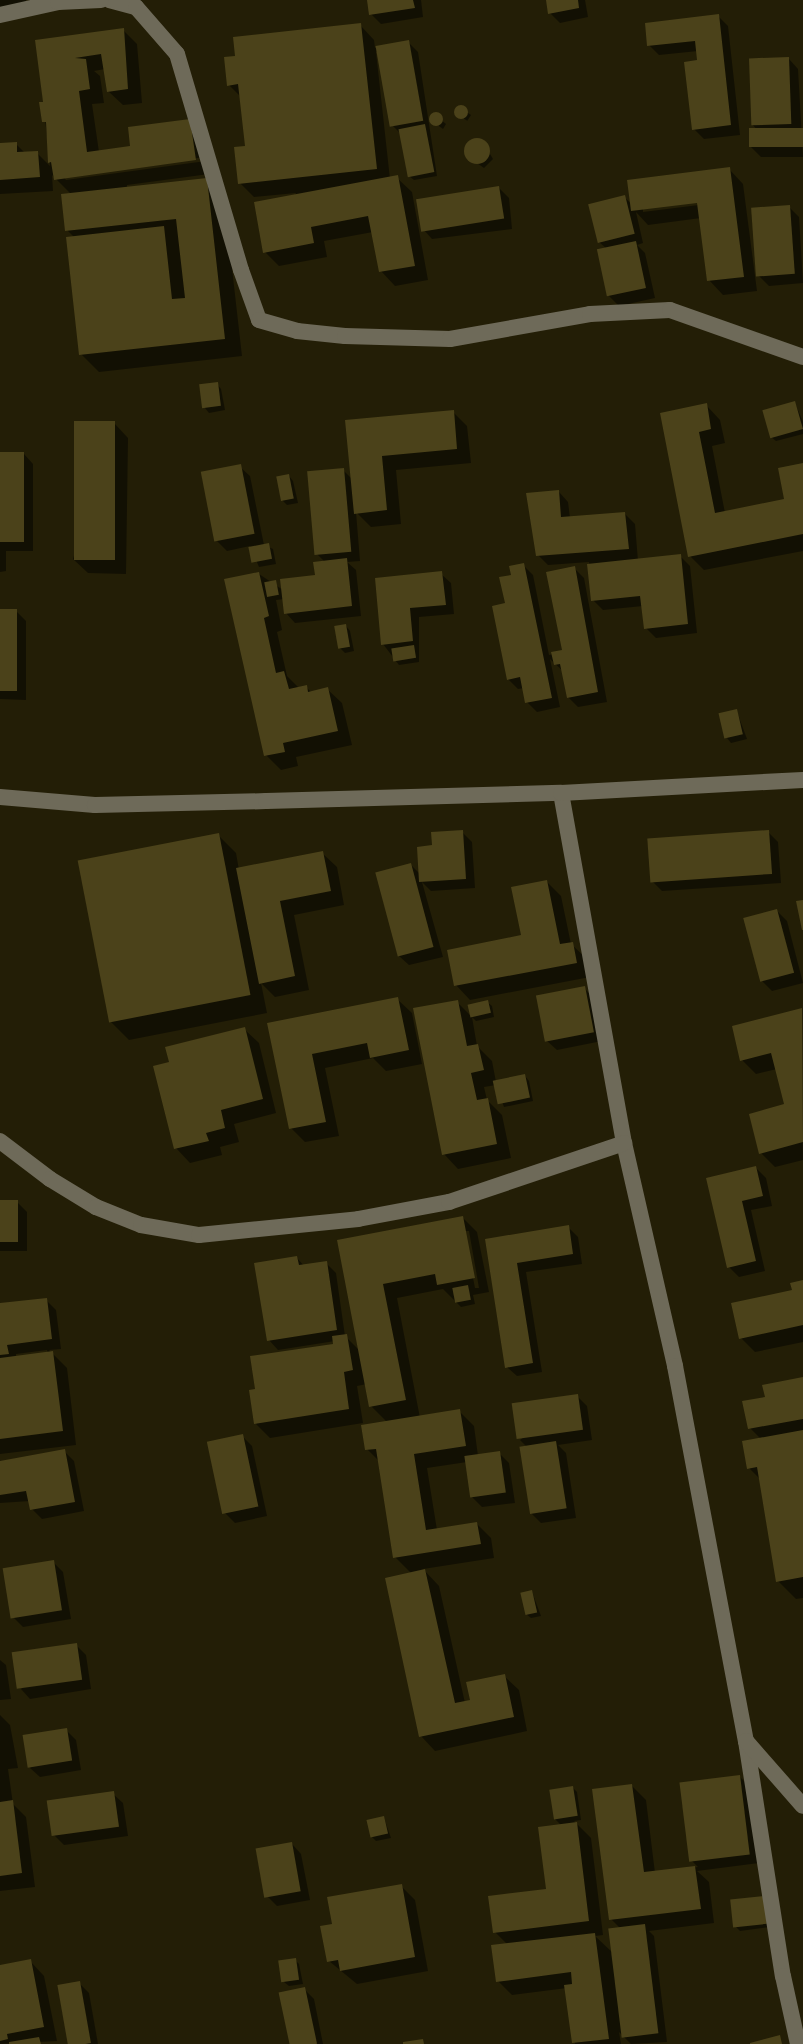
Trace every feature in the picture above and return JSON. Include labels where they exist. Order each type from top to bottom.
[{"type":"street","points":[[0,15],[58,2],[101,0]]},
{"type":"street","points":[[109,0],[136,7],[177,54],[241,270],[259,320],[297,331],[333,335],[450,339],[590,314],[670,310],[803,357]]},
{"type":"street","points":[[0,797],[95,805],[561,793],[803,780]]},
{"type":"street","points":[[561,793],[624,1143],[675,1366],[746,1741],[783,1976],[798,2044]]},
{"type":"street","points":[[0,1141],[50,1179],[96,1207],[141,1225],[199,1235],[358,1219],[449,1202],[624,1143]]},
{"type":"street","points":[[746,1741],[803,1806]]},
{"type":"building","points":[[367,0],[413,0],[415,8],[369,15]]},
{"type":"building","points":[[546,0],[578,0],[579,8],[548,14]]},
{"type":"building","points":[[719,14],[731,125],[692,130],[684,62],[697,60],[695,41],[647,46],[645,23]]},
{"type":"building","points":[[361,23],[377,169],[238,184],[234,147],[245,146],[238,84],[227,86],[224,57],[235,56],[233,37]]},
{"type":"building","points":[[124,28],[128,89],[107,92],[101,54],[75,58],[86,59],[90,89],[79,91],[87,152],[130,146],[128,127],[190,119],[196,160],[54,180],[51,162],[48,163],[46,122],[42,122],[39,102],[43,102],[35,40]]},
{"type":"building","points":[[409,40],[423,121],[390,127],[376,46]]},
{"type":"building","points":[[789,57],[791,124],[751,125],[749,58]]},
{"type":"building","points":[[461,105],[468,112],[461,119],[454,112]]},
{"type":"building","points":[[436,112],[443,119],[436,126],[429,119]]},
{"type":"building","points":[[425,124],[434,172],[408,177],[398,129]]},
{"type":"building","points":[[749,128],[803,128],[803,147],[749,147]]},
{"type":"building","points":[[477,138],[486,142],[490,151],[486,160],[477,164],[468,160],[464,151],[468,142]]},
{"type":"building","points":[[17,142],[17,152],[38,151],[40,177],[0,180],[0,143]]},
{"type":"building","points":[[730,167],[744,277],[707,281],[697,203],[631,211],[627,180]]},
{"type":"building","points":[[398,175],[415,266],[379,272],[368,216],[311,227],[314,243],[263,253],[254,202]]},
{"type":"building","points":[[207,178],[225,339],[79,355],[66,237],[164,226],[172,299],[185,298],[176,219],[65,231],[61,194]]},
{"type":"building","points":[[499,186],[504,219],[421,232],[416,199]]},
{"type":"building","points":[[625,195],[635,234],[598,243],[588,204]]},
{"type":"building","points":[[790,205],[795,274],[756,277],[751,208]]},
{"type":"building","points":[[636,241],[646,288],[607,296],[597,249]]},
{"type":"building","points":[[218,382],[221,406],[202,408],[199,384]]},
{"type":"building","points":[[795,401],[803,429],[770,438],[762,410]]},
{"type":"building","points":[[707,403],[711,429],[699,432],[715,513],[784,499],[778,468],[803,463],[803,534],[688,557],[660,413]]},
{"type":"building","points":[[454,410],[457,449],[382,456],[387,510],[354,514],[345,420]]},
{"type":"building","points":[[74,421],[115,421],[115,560],[74,560]]},
{"type":"building","points":[[0,452],[24,452],[24,542],[0,542]]},
{"type":"building","points":[[241,464],[255,534],[214,542],[201,472]]},
{"type":"building","points":[[344,468],[351,552],[314,555],[307,471]]},
{"type":"building","points":[[289,474],[294,499],[281,501],[276,476]]},
{"type":"building","points":[[559,490],[561,517],[625,512],[629,549],[536,556],[526,493]]},
{"type":"building","points":[[269,543],[272,559],[251,563],[248,547]]},
{"type":"building","points":[[681,554],[688,624],[644,629],[640,596],[591,601],[587,564]]},
{"type":"building","points":[[347,558],[352,606],[284,614],[280,579],[315,575],[313,562]]},
{"type":"building","points":[[524,563],[552,698],[525,703],[520,677],[507,680],[492,606],[505,603],[499,577],[511,575],[509,566]]},
{"type":"building","points":[[575,566],[598,692],[567,698],[560,664],[554,665],[551,652],[562,650],[546,572]]},
{"type":"building","points":[[442,571],[446,605],[410,608],[413,641],[381,645],[375,578]]},
{"type":"building","points":[[259,572],[269,616],[264,618],[276,673],[284,671],[289,689],[307,685],[308,692],[328,687],[338,731],[283,743],[285,752],[264,756],[224,579]]},
{"type":"building","points":[[276,580],[279,595],[267,597],[264,582]]},
{"type":"building","points":[[0,609],[17,609],[17,691],[0,691]]},
{"type":"building","points":[[346,624],[350,647],[338,649],[334,626]]},
{"type":"building","points":[[414,645],[416,658],[393,661],[391,649]]},
{"type":"building","points":[[737,709],[743,734],[724,739],[718,713]]},
{"type":"building","points":[[463,830],[466,879],[419,882],[417,847],[432,845],[431,832]]},
{"type":"building","points":[[769,830],[772,874],[650,882],[647,839]]},
{"type":"building","points":[[219,833],[250,995],[109,1022],[78,860]]},
{"type":"building","points":[[323,851],[331,891],[280,901],[295,976],[259,984],[236,868]]},
{"type":"building","points":[[411,863],[434,947],[398,957],[375,873]]},
{"type":"building","points":[[547,880],[560,944],[573,942],[577,963],[454,986],[447,950],[521,935],[511,887]]},
{"type":"building","points":[[803,900],[803,930],[802,930],[796,901]]},
{"type":"building","points":[[777,909],[794,973],[760,982],[743,918]]},
{"type":"building","points":[[585,986],[594,1032],[545,1042],[536,996]]},
{"type":"building","points":[[398,997],[409,1050],[370,1058],[367,1043],[312,1054],[326,1122],[289,1129],[267,1023]]},
{"type":"building","points":[[458,1000],[467,1046],[478,1044],[484,1070],[471,1073],[477,1100],[488,1098],[497,1144],[442,1155],[413,1008]]},
{"type":"building","points":[[488,1000],[491,1013],[470,1017],[468,1005]]},
{"type":"building","points":[[802,1008],[803,1142],[759,1154],[749,1114],[784,1104],[771,1053],[740,1061],[732,1026]]},
{"type":"building","points":[[245,1027],[263,1099],[221,1110],[225,1128],[206,1133],[209,1141],[174,1149],[153,1066],[169,1062],[165,1047]]},
{"type":"building","points":[[525,1074],[530,1097],[498,1104],[493,1081]]},
{"type":"building","points":[[756,1166],[763,1196],[742,1201],[756,1261],[727,1268],[706,1178]]},
{"type":"building","points":[[0,1200],[18,1200],[18,1242],[0,1242]]},
{"type":"building","points":[[463,1216],[475,1278],[437,1285],[435,1274],[383,1284],[406,1400],[369,1407],[337,1240]]},
{"type":"building","points":[[569,1225],[573,1254],[517,1263],[533,1363],[505,1368],[485,1239]]},
{"type":"building","points":[[297,1256],[299,1265],[327,1261],[337,1330],[267,1341],[254,1263]]},
{"type":"building","points":[[803,1280],[803,1325],[739,1339],[731,1303],[792,1290],[790,1283]]},
{"type":"building","points":[[468,1285],[471,1300],[455,1303],[452,1288]]},
{"type":"building","points":[[47,1298],[52,1339],[7,1345],[9,1354],[0,1355],[0,1303]]},
{"type":"building","points":[[347,1334],[353,1370],[344,1372],[349,1409],[254,1424],[249,1390],[255,1389],[250,1356],[333,1344],[332,1336]]},
{"type":"building","points":[[53,1351],[63,1431],[0,1439],[0,1358]]},
{"type":"building","points":[[803,1377],[803,1419],[748,1429],[742,1401],[765,1397],[762,1385]]},
{"type":"building","points":[[578,1394],[583,1430],[517,1439],[512,1403]]},
{"type":"building","points":[[460,1409],[466,1446],[414,1454],[426,1530],[477,1522],[481,1544],[393,1558],[376,1449],[365,1450],[361,1425]]},
{"type":"building","points":[[803,1430],[803,1577],[776,1582],[757,1467],[747,1469],[742,1441]]},
{"type":"building","points":[[243,1434],[258,1506],[222,1514],[207,1442]]},
{"type":"building","points":[[556,1441],[567,1508],[530,1514],[519,1447]]},
{"type":"building","points":[[65,1449],[75,1502],[30,1510],[26,1491],[0,1495],[0,1461]]},
{"type":"building","points":[[500,1451],[506,1493],[470,1498],[464,1456]]},
{"type":"building","points":[[54,1560],[62,1610],[11,1619],[3,1568]]},
{"type":"building","points":[[425,1569],[455,1703],[470,1700],[466,1682],[505,1674],[514,1717],[419,1737],[385,1578]]},
{"type":"building","points":[[532,1590],[537,1612],[525,1615],[520,1593]]},
{"type":"building","points":[[77,1643],[82,1680],[17,1689],[12,1652]]},
{"type":"building","points":[[67,1728],[72,1761],[28,1768],[23,1735]]},
{"type":"building","points":[[740,1775],[750,1854],[689,1862],[679,1782]]},
{"type":"building","points":[[632,1784],[644,1872],[695,1866],[701,1909],[609,1920],[592,1789]]},
{"type":"building","points":[[573,1786],[578,1816],[554,1819],[549,1790]]},
{"type":"building","points":[[114,1791],[119,1827],[52,1836],[47,1800]]},
{"type":"building","points":[[13,1800],[22,1873],[0,1876],[0,1802]]},
{"type":"building","points":[[384,1816],[388,1834],[371,1838],[366,1820]]},
{"type":"building","points":[[577,1822],[589,1921],[493,1933],[488,1896],[546,1889],[538,1827]]},
{"type":"building","points":[[292,1842],[301,1891],[264,1898],[256,1848]]},
{"type":"building","points":[[402,1884],[415,1957],[340,1971],[338,1960],[327,1962],[320,1926],[332,1924],[327,1897]]},
{"type":"building","points":[[764,1896],[767,1924],[733,1927],[730,1900]]},
{"type":"building","points":[[645,1924],[658,2033],[622,2038],[608,1929]]},
{"type":"building","points":[[595,1933],[609,2039],[572,2043],[564,1985],[572,1984],[571,1972],[496,1982],[491,1945]]},
{"type":"building","points":[[296,1958],[299,1980],[281,1982],[278,1961]]},
{"type":"building","points":[[31,1959],[44,2027],[7,2034],[8,2039],[0,2041],[0,1965]]},
{"type":"building","points":[[80,1981],[91,2043],[68,2044],[57,1985]]},
{"type":"building","points":[[305,1987],[317,2044],[290,2044],[279,1993]]},
{"type":"building","points":[[780,2035],[782,2044],[750,2044],[750,2043]]},
{"type":"building","points":[[39,2037],[41,2044],[9,2044],[9,2042]]},
{"type":"building","points":[[423,2039],[424,2044],[403,2044],[403,2042]]}]
